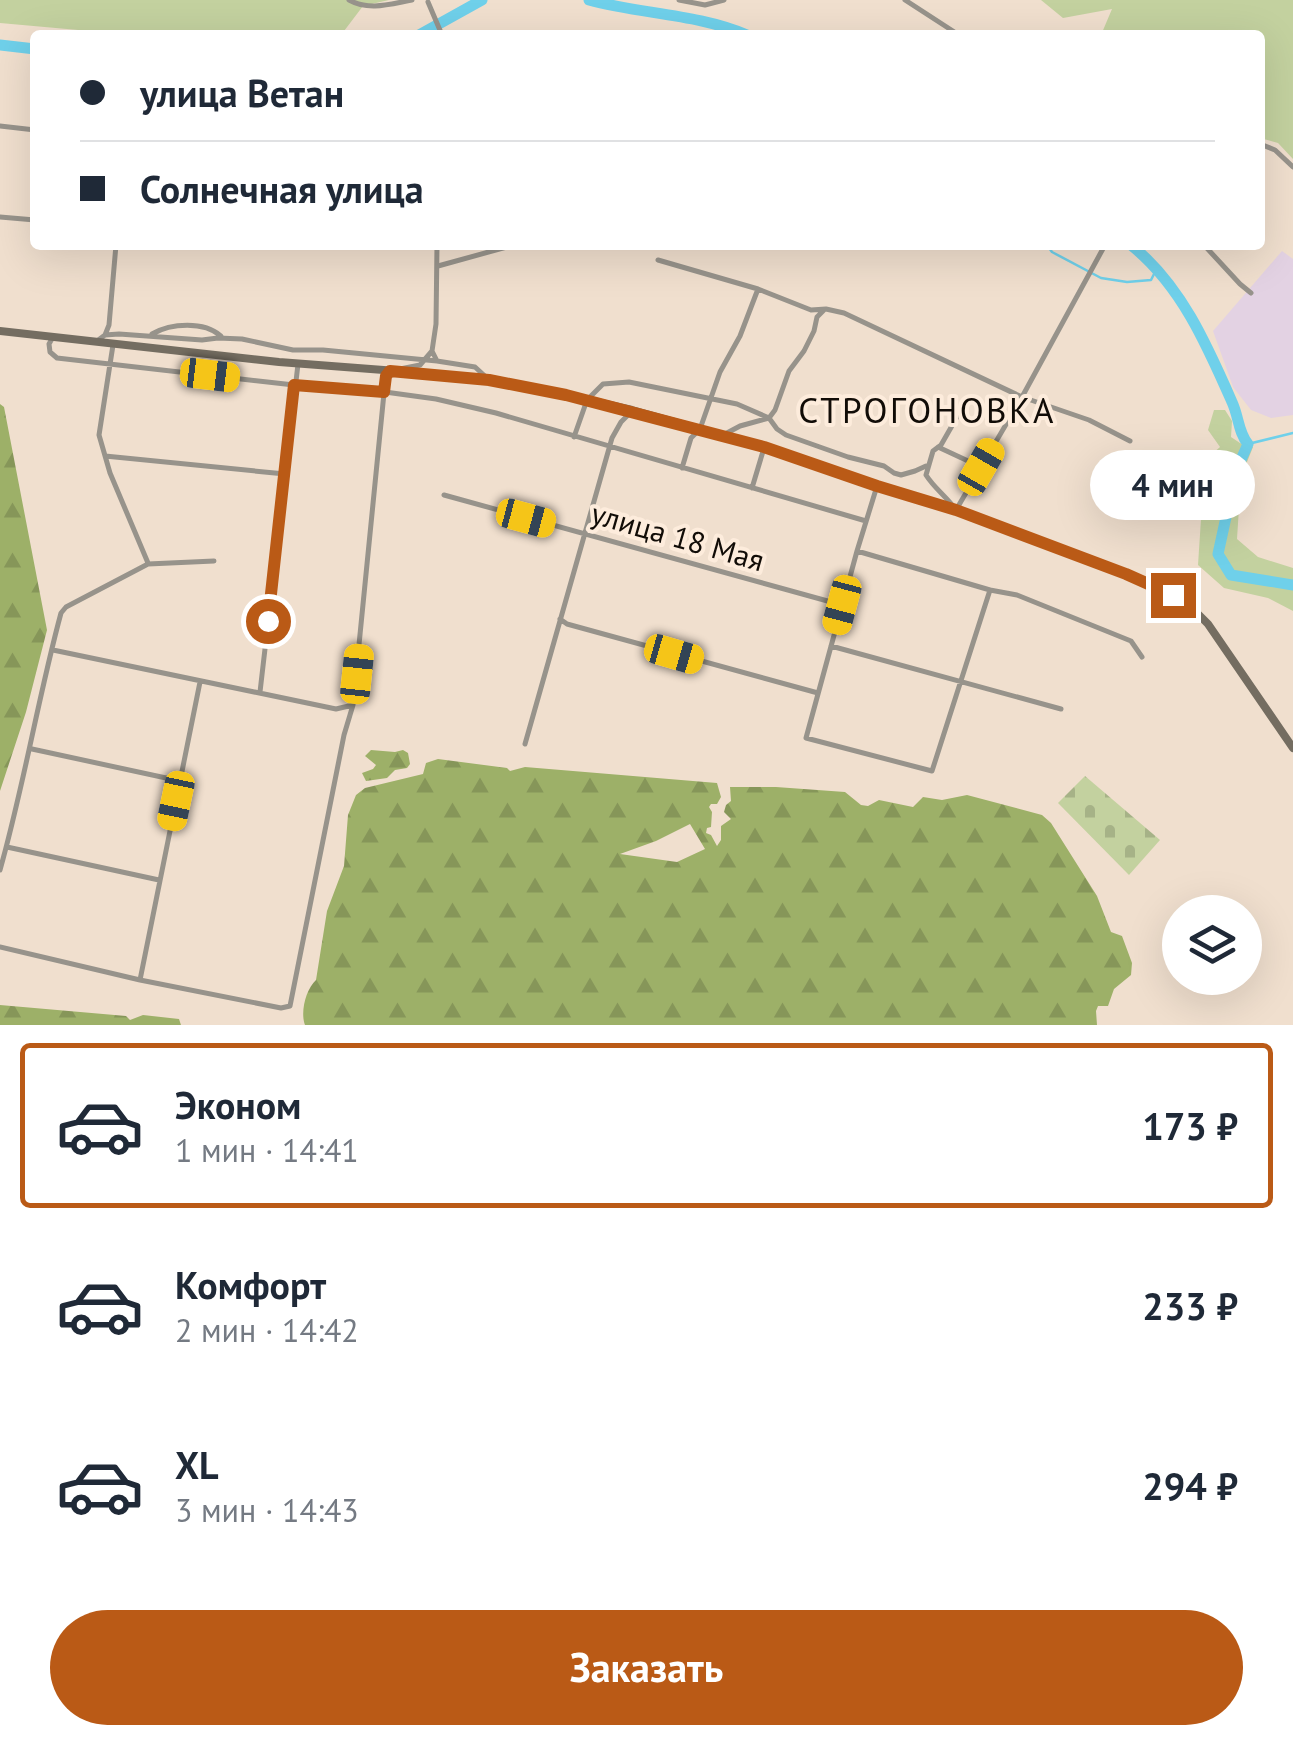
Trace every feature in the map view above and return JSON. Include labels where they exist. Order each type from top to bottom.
[{"type":"main road","points":[[0,331],[101,338],[298,364],[489,380],[632,410],[764,447],[956,510],[1173,595],[1208,624],[1293,748]]},
{"type":"street","points":[[349,0],[372,7],[412,0]]},
{"type":"street","points":[[680,0],[705,6],[724,0]]},
{"type":"street","points":[[906,0],[951,30]]},
{"type":"street","points":[[426,1],[440,30]]},
{"type":"street","points":[[0,126],[30,129]]},
{"type":"street","points":[[1265,146],[1293,167]]},
{"type":"street","points":[[0,217],[30,220]]},
{"type":"street","points":[[116,250],[111,316],[101,338],[242,339],[293,350],[437,361],[476,368],[489,380]]},
{"type":"street","points":[[0,947],[140,980],[281,1008],[290,1006],[344,735],[354,705],[386,376],[390,371],[420,364],[432,351],[440,250]]},
{"type":"street","points":[[438,266],[496,250]]},
{"type":"street","points":[[957,417],[933,451],[926,475],[956,510],[1102,250]]},
{"type":"street","points":[[1209,250],[1251,293]]},
{"type":"street","points":[[658,260],[758,289],[811,310],[844,313],[1022,397],[1089,420],[1130,440]]},
{"type":"street","points":[[682,468],[691,438],[700,429],[720,372],[740,336],[758,289]]},
{"type":"street","points":[[722,435],[769,418],[776,410],[789,371],[804,351],[817,317],[826,309]]},
{"type":"street","points":[[811,310],[817,317]]},
{"type":"street","points":[[150,336],[166,327],[183,326],[211,329],[222,338]]},
{"type":"street","points":[[52,337],[48,344],[57,358],[412,395],[496,413],[866,521]]},
{"type":"street","points":[[114,342],[99,435],[148,564]]},
{"type":"street","points":[[323,350],[332,366]]},
{"type":"street","points":[[432,351],[437,361]]},
{"type":"street","points":[[260,692],[298,364]]},
{"type":"street","points":[[574,437],[587,400],[603,384],[629,382],[737,404],[769,418],[786,435],[884,466],[894,473],[915,472],[928,465]]},
{"type":"street","points":[[525,744],[616,430],[632,410]]},
{"type":"street","points":[[752,488],[764,447]]},
{"type":"street","points":[[938,447],[981,467]]},
{"type":"street","points":[[105,456],[284,474]]},
{"type":"street","points":[[877,486],[806,738],[932,771],[990,590]]},
{"type":"street","name":"улица 18 Мая","points":[[444,495],[842,605]]},
{"type":"street","points":[[857,551],[1017,596],[1131,641],[1142,657]]},
{"type":"street","points":[[0,870],[61,614],[66,607],[148,564],[214,561]]},
{"type":"street","points":[[560,619],[566,624],[818,693]]},
{"type":"street","points":[[831,646],[1061,708]]},
{"type":"street","points":[[54,650],[336,708],[354,705]]},
{"type":"street","points":[[140,980],[200,682]]},
{"type":"street","points":[[30,749],[180,781]]},
{"type":"street","points":[[7,847],[159,880]]},
{"type":"shaded area","points":[[1282,251],[1293,259],[1293,415],[1271,418],[1251,410],[1233,387],[1213,331]]},
{"type":"green space","points":[[0,0],[389,0],[363,6],[345,30],[78,30],[0,23]]},
{"type":"green space","points":[[1041,0],[1293,0],[1293,159],[1278,143],[1265,139],[1265,30],[1103,30],[1112,9],[1063,18]]},
{"type":"green space","points":[[0,404],[4,407],[47,630],[0,791]]},
{"type":"green space","points":[[1214,410],[1225,410],[1232,421],[1231,437],[1253,447],[1241,477],[1237,539],[1258,557],[1293,568],[1293,611],[1268,598],[1224,588],[1198,565],[1202,504],[1194,481],[1202,463],[1220,447],[1208,430]]},
{"type":"green space","points":[[371,750],[403,750],[408,753],[410,764],[387,778],[366,781],[362,773],[376,765],[365,756]]},
{"type":"green space","points":[[438,759],[510,771],[525,767],[717,783],[721,797],[709,807],[711,827],[706,833],[717,846],[721,826],[731,819],[724,812],[731,801],[730,787],[845,792],[868,806],[879,800],[913,807],[923,797],[942,800],[967,795],[1042,815],[1097,896],[1111,932],[1122,936],[1132,963],[1131,975],[1114,989],[1108,1006],[1098,1006],[1097,1025],[305,1025],[305,1001],[316,980],[327,911],[344,866],[348,815],[356,795],[365,788],[423,774],[426,763]],"holes":[[[690,824],[705,849],[677,862],[620,854]]]},
{"type":"green space","points":[[1085,776],[1160,840],[1129,875],[1058,803]]},
{"type":"green space","points":[[0,1005],[126,1016],[130,1020],[143,1015],[179,1019],[181,1025],[0,1025]]},
{"type":"waterway","points":[[428,30],[482,0]]},
{"type":"waterway","points":[[589,0],[733,30]]},
{"type":"waterway","points":[[0,45],[30,48]]},
{"type":"waterway","points":[[1051,250],[1101,278],[1151,280],[1156,270]]},
{"type":"waterway","points":[[1137,250],[1164,278],[1191,317],[1248,444],[1236,471],[1218,554],[1231,575],[1293,585]]},
{"type":"waterway","points":[[1248,444],[1293,433]]},
{"type":"district","name":"СТРОГОНОВКА","points":[[927,410]]},
{"type":"route","points":[[268,621],[294,385],[384,392],[390,371],[489,380],[566,395],[764,447],[956,510],[1173,595]]}]
